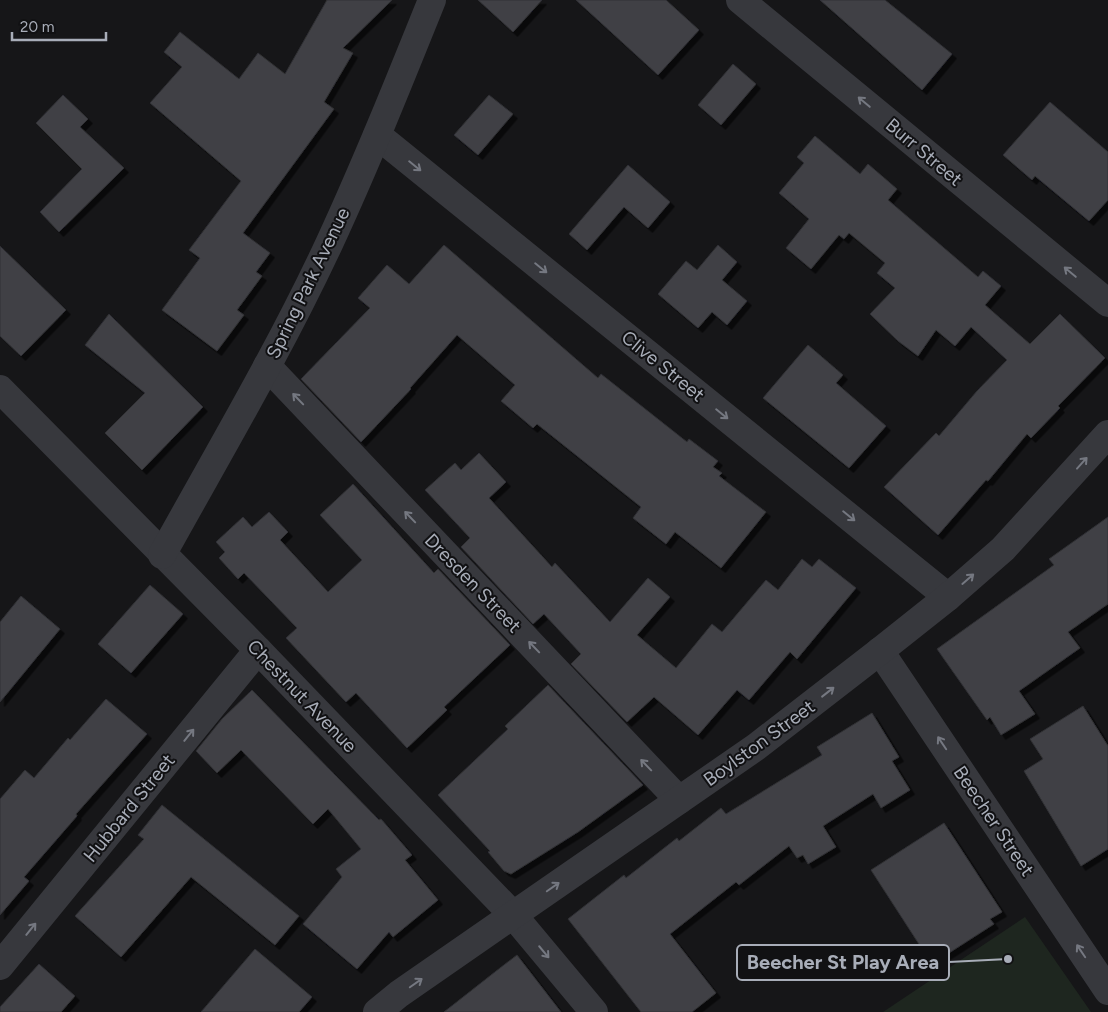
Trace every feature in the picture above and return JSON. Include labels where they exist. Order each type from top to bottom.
[{"type":"street","name":"Spring Park Avenue","points":[[162,555],[267,366],[328,245],[377,135],[432,0]]},
{"type":"street","name":"Burr Street","points":[[740,0],[1108,303]]},
{"type":"street","name":"Clive Street","points":[[377,135],[948,596]]},
{"type":"street","name":"Dresden Street","points":[[267,366],[679,800]]},
{"type":"street","name":"Chestnut Avenue","points":[[0,390],[258,650],[513,914],[594,1012]]},
{"type":"street","name":"Boylston Street","points":[[377,1012],[399,994],[513,914],[789,723],[880,652],[1003,549],[1108,434]]},
{"type":"street","name":"Hubbard Street","points":[[0,966],[258,650]]},
{"type":"street","name":"Beecher Street","points":[[880,652],[1108,992]]},
{"type":"shaded area","points":[[1025,917],[1091,1012],[883,1012]]},
{"type":"building","points":[[327,0],[392,0],[343,48],[353,53],[324,102],[334,109],[243,233],[270,253],[256,272],[262,276],[237,310],[244,315],[217,351],[162,310],[200,258],[189,250],[241,181],[150,103],[182,67],[164,52],[180,32],[239,79],[258,53],[285,74]]},
{"type":"building","points":[[478,0],[542,0],[513,32]]},
{"type":"building","points":[[576,0],[666,0],[699,30],[658,75]]},
{"type":"building","points":[[820,0],[885,0],[952,54],[922,90]]},
{"type":"building","points":[[733,64],[756,84],[721,125],[698,105]]},
{"type":"building","points":[[63,95],[88,119],[80,127],[124,168],[59,232],[40,212],[82,169],[36,123]]},
{"type":"building","points":[[489,95],[513,114],[478,155],[454,135]]},
{"type":"building","points":[[1050,102],[1108,152],[1108,200],[1089,221],[1035,176],[1032,180],[1003,155]]},
{"type":"building","points":[[815,136],[860,174],[868,164],[897,189],[888,200],[978,277],[983,271],[1001,286],[985,305],[1030,344],[1060,314],[1105,358],[1058,406],[1060,408],[1031,438],[1027,434],[988,481],[986,480],[938,535],[884,487],[936,433],[939,436],[977,391],[1007,360],[971,327],[955,346],[936,330],[918,356],[898,341],[870,314],[895,288],[877,273],[885,263],[849,233],[844,239],[839,235],[811,269],[786,248],[809,219],[779,193],[804,163],[797,157]]},
{"type":"building","points":[[628,165],[670,202],[648,228],[624,207],[587,250],[569,234]]},
{"type":"building","points":[[444,245],[598,378],[601,374],[687,442],[689,439],[718,461],[713,467],[722,473],[719,476],[766,512],[721,568],[675,532],[666,544],[633,518],[641,507],[537,424],[533,428],[501,401],[515,385],[457,335],[411,389],[361,442],[301,379],[370,308],[358,298],[387,265],[409,284]]},
{"type":"building","points":[[718,245],[737,262],[722,280],[747,301],[727,325],[712,312],[698,328],[658,294],[686,261],[697,270]]},
{"type":"building","points":[[0,246],[66,310],[21,356],[0,336]]},
{"type":"building","points":[[109,314],[203,407],[142,470],[105,433],[145,393],[85,345]]},
{"type":"building","points":[[808,345],[843,375],[836,383],[886,426],[849,468],[763,398]]},
{"type":"building","points":[[479,453],[506,482],[489,498],[552,567],[555,563],[610,622],[648,578],[670,597],[637,635],[676,668],[712,624],[722,632],[766,580],[778,590],[802,559],[812,567],[819,559],[856,588],[797,659],[790,652],[749,700],[737,690],[698,735],[654,697],[627,722],[571,664],[581,654],[544,614],[533,624],[461,547],[470,538],[425,490],[455,463],[461,470]]},
{"type":"building","points":[[353,484],[434,573],[438,569],[510,645],[444,707],[447,710],[407,748],[356,693],[346,702],[286,638],[297,628],[244,573],[238,579],[219,558],[225,552],[216,542],[243,517],[252,527],[269,512],[288,532],[280,540],[328,592],[362,560],[320,515]]},
{"type":"building","points":[[1108,517],[1108,604],[1068,632],[1080,648],[1019,691],[1035,714],[1001,735],[990,717],[987,720],[937,649],[1054,565],[1049,559]]},
{"type":"building","points":[[150,585],[183,614],[131,673],[98,644]]},
{"type":"building","points":[[21,596],[60,629],[0,702],[0,622]]},
{"type":"building","points":[[548,685],[643,785],[578,832],[511,874],[504,871],[488,852],[490,851],[438,795],[508,729],[505,726]]},
{"type":"building","points":[[252,690],[379,820],[381,819],[412,855],[405,860],[438,900],[393,937],[389,932],[357,969],[303,924],[342,877],[336,869],[361,849],[328,809],[313,824],[241,750],[217,773],[196,751],[222,719]]},
{"type":"building","points":[[106,699],[147,734],[76,814],[77,816],[24,877],[29,881],[0,915],[0,799],[25,770],[34,778],[68,738],[70,740]]},
{"type":"building","points":[[1083,706],[1108,746],[1108,849],[1081,866],[1024,771],[1043,759],[1030,739]]},
{"type":"building","points":[[872,713],[899,757],[892,761],[910,790],[881,808],[873,794],[823,826],[836,847],[808,864],[803,855],[797,858],[789,846],[739,885],[736,882],[670,934],[716,993],[692,1012],[641,1012],[568,919],[624,875],[626,878],[677,838],[679,841],[721,808],[726,814],[822,755],[817,747]]},
{"type":"building","points":[[162,805],[299,916],[275,945],[191,877],[121,957],[75,916],[144,839],[138,835]]},
{"type":"building","points":[[944,823],[1002,912],[990,919],[994,924],[938,960],[934,954],[928,958],[871,870]]},
{"type":"building","points":[[255,949],[312,997],[299,1012],[201,1012]]},
{"type":"building","points":[[517,955],[561,1012],[444,1012],[500,968]]},
{"type":"building","points":[[39,964],[75,996],[61,1012],[0,1012],[0,1007]]},
{"type":"place","name":"Beecher St Play Area","points":[[1008,959]]}]
